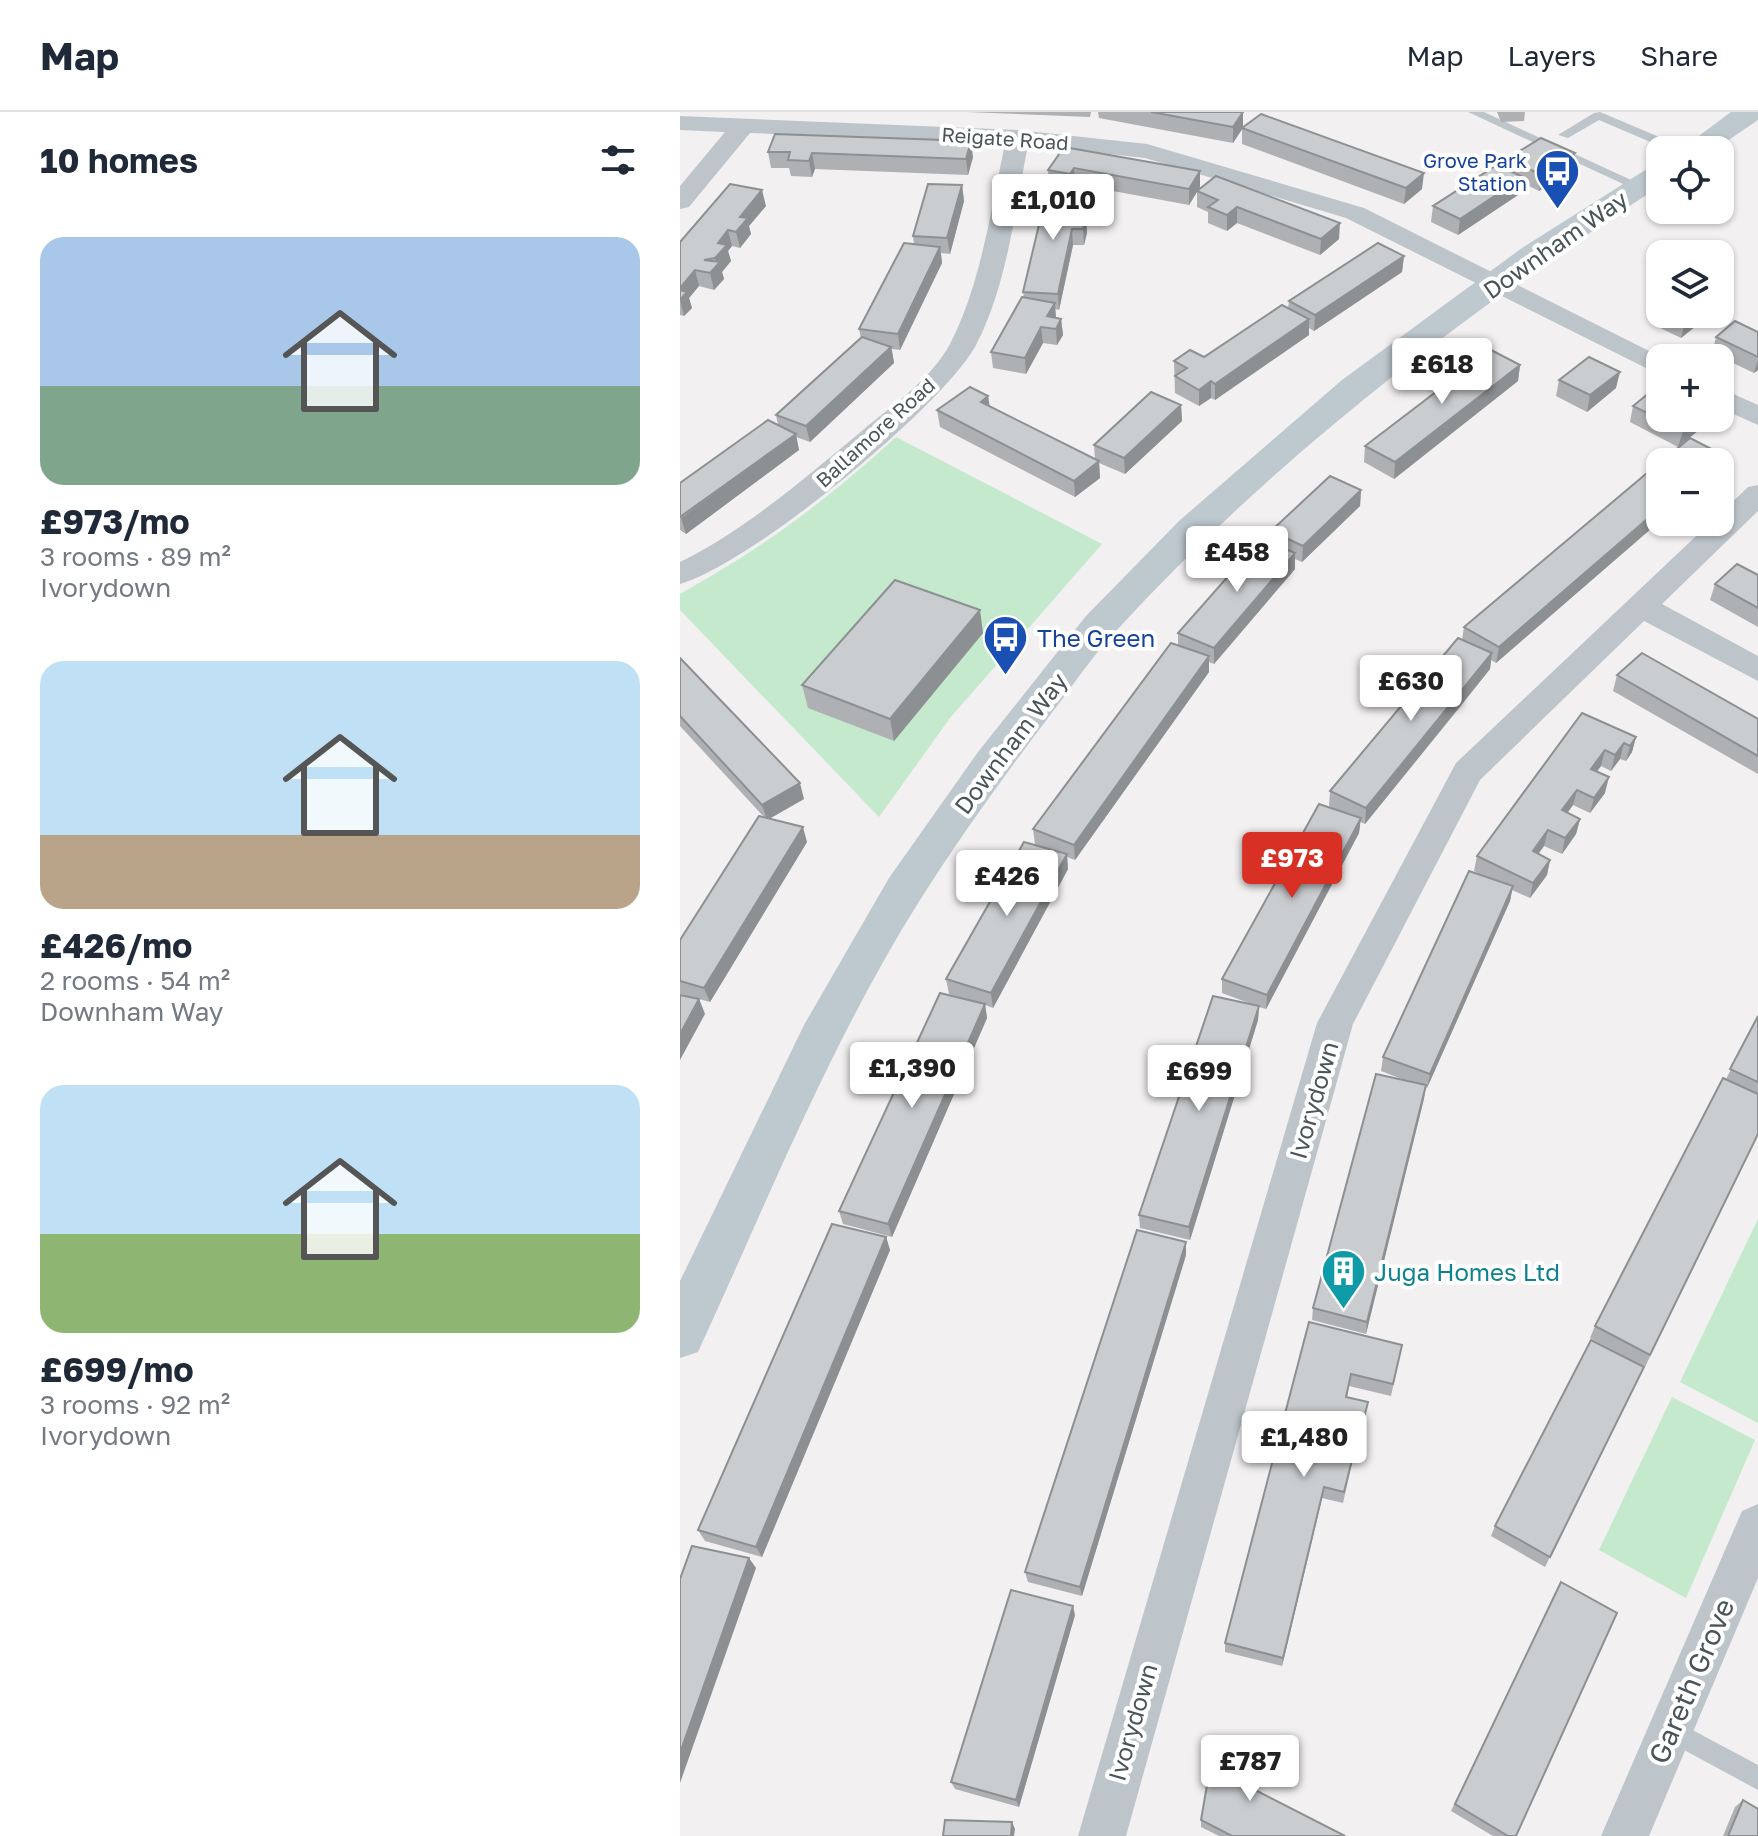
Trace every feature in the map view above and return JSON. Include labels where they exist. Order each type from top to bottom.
[{"type":"street","points":[[1715,136],[1750,112]]},
{"type":"street","name":"Reigate Road","points":[[680,123],[1018,137],[1147,151],[1355,213],[1646,360]]},
{"type":"street","points":[[680,202],[743,126]]},
{"type":"street","name":"Ballamore Road","points":[[680,574],[751,536],[931,386],[968,333],[1004,203],[1018,137]]},
{"type":"street","name":"Downham Way","points":[[680,1335],[820,1038],[904,890],[992,763],[1099,625],[1192,529],[1354,387],[1533,255],[1646,182]]},
{"type":"street","points":[[1734,404],[1758,416]]},
{"type":"street","name":"Ivorydown","points":[[1102,1836],[1335,1023],[1468,772],[1758,494]]},
{"type":"street","points":[[1640,605],[1758,670]]},
{"type":"street","name":"Gareth Grove","points":[[1625,1836],[1758,1526]]},
{"type":"lane","points":[[1474,112],[1646,179]]},
{"type":"lane","points":[[1564,135],[1598,115],[1647,136]]},
{"type":"lane","points":[[1670,1730],[1758,1778]]},
{"type":"green space","points":[[896,437],[1102,544],[950,718],[879,817],[680,610],[680,594],[766,541],[819,503]],"holes":[[[900,603],[894,741],[809,707]]]},
{"type":"green space","points":[[1758,1219],[1758,1423],[1680,1382]]},
{"type":"green space","points":[[1672,1397],[1755,1440],[1686,1598],[1599,1550]]},
{"type":"building","points":[[1151,112],[1243,112],[1233,127]]},
{"type":"building","points":[[1261,114],[1424,173],[1406,188],[1242,128]]},
{"type":"building","points":[[775,134],[971,141],[966,159],[812,153],[809,161],[788,160],[790,152],[768,152]]},
{"type":"building","points":[[1541,138],[1575,153],[1541,175],[1508,158]]},
{"type":"building","points":[[1064,147],[1200,171],[1189,189],[1074,168],[1070,174],[1048,170]]},
{"type":"building","points":[[1497,165],[1523,177],[1460,219],[1433,206]]},
{"type":"building","points":[[1216,176],[1340,223],[1321,239],[1237,207],[1227,215],[1208,207],[1218,200],[1197,191]]},
{"type":"building","points":[[730,184],[762,190],[740,217],[748,218],[736,232],[728,230],[718,243],[727,245],[715,258],[704,260],[720,262],[710,273],[695,270],[680,288],[680,242]]},
{"type":"building","points":[[928,184],[962,185],[947,238],[913,236]]},
{"type":"building","points":[[1047,191],[1080,192],[1075,216],[1086,217],[1083,229],[1072,229],[1058,294],[1023,292]]},
{"type":"building","points":[[904,243],[940,247],[898,334],[859,329]]},
{"type":"building","points":[[1378,243],[1404,256],[1315,315],[1289,301]]},
{"type":"building","points":[[1022,297],[1055,303],[1047,316],[1061,319],[1056,329],[1041,327],[1025,358],[991,352]]},
{"type":"building","points":[[1282,305],[1309,319],[1215,384],[1211,381],[1199,390],[1175,376],[1187,368],[1174,361],[1190,350],[1204,357]]},
{"type":"building","points":[[1734,322],[1758,332],[1758,357],[1716,337],[1727,328],[1734,328]]},
{"type":"building","points":[[862,337],[891,347],[806,426],[776,415]]},
{"type":"building","points":[[1491,350],[1520,365],[1395,462],[1365,446]]},
{"type":"building","points":[[1589,357],[1620,372],[1590,395],[1559,380]]},
{"type":"building","points":[[970,387],[988,396],[981,402],[1099,461],[1074,481],[937,410]]},
{"type":"building","points":[[1151,392],[1181,405],[1124,458],[1094,445]]},
{"type":"building","points":[[1646,395],[1646,412],[1633,406]]},
{"type":"building","points":[[768,420],[796,434],[680,517],[680,483]]},
{"type":"building","points":[[1690,438],[1709,448],[1678,448]]},
{"type":"building","points":[[1646,474],[1646,520],[1499,647],[1464,627]]},
{"type":"building","points":[[1330,476],[1361,490],[1303,546],[1271,531]]},
{"type":"building","points":[[1261,539],[1295,553],[1214,648],[1178,633]]},
{"type":"building","points":[[1737,564],[1758,575],[1758,608],[1715,584]]},
{"type":"building","points":[[895,580],[980,610],[890,719],[802,685]]},
{"type":"building","points":[[1458,638],[1492,653],[1366,808],[1330,791]]},
{"type":"building","points":[[1171,643],[1209,656],[1074,845],[1033,829]]},
{"type":"building","points":[[1642,653],[1758,719],[1758,756],[1617,675]]},
{"type":"building","points":[[680,658],[800,783],[762,805],[680,716]]},
{"type":"building","points":[[1582,713],[1636,737],[1630,746],[1624,743],[1615,755],[1605,750],[1591,769],[1609,777],[1594,798],[1577,790],[1562,810],[1580,819],[1565,838],[1548,830],[1533,851],[1550,860],[1533,883],[1477,856]]},
{"type":"building","points":[[1319,804],[1361,818],[1267,995],[1222,979]]},
{"type":"building","points":[[759,816],[803,827],[704,988],[680,981],[680,940]]},
{"type":"building","points":[[1024,842],[1067,854],[991,993],[946,979]]},
{"type":"building","points":[[1469,871],[1513,886],[1430,1074],[1383,1057]]},
{"type":"building","points":[[940,993],[985,1004],[888,1224],[839,1211]]},
{"type":"building","points":[[680,995],[699,999],[680,1034]]},
{"type":"building","points":[[1213,996],[1259,1006],[1189,1227],[1139,1215]]},
{"type":"building","points":[[1758,1016],[1758,1082],[1730,1069]]},
{"type":"building","points":[[1376,1074],[1426,1085],[1367,1322],[1313,1308]]},
{"type":"building","points":[[1723,1078],[1758,1094],[1758,1134],[1650,1355],[1595,1326]]},
{"type":"building","points":[[832,1224],[886,1237],[756,1547],[698,1530]]},
{"type":"building","points":[[1137,1230],[1186,1242],[1080,1587],[1025,1572]]},
{"type":"building","points":[[1309,1322],[1402,1345],[1393,1384],[1351,1374],[1346,1397],[1368,1402],[1361,1430],[1339,1424],[1333,1447],[1354,1452],[1344,1492],[1324,1487],[1283,1658],[1225,1643]]},
{"type":"building","points":[[1591,1340],[1644,1367],[1550,1557],[1495,1526]]},
{"type":"building","points":[[692,1546],[749,1558],[680,1753],[680,1579]]},
{"type":"building","points":[[1561,1582],[1617,1613],[1516,1836],[1508,1836],[1455,1804]]},
{"type":"building","points":[[1011,1590],[1073,1606],[1016,1800],[951,1782]]},
{"type":"building","points":[[1213,1750],[1262,1759],[1255,1790],[1345,1836],[1232,1836],[1201,1820]]},
{"type":"building","points":[[1743,1800],[1758,1809],[1758,1836],[1728,1836]]},
{"type":"building","points":[[945,1820],[1012,1822],[1011,1836],[943,1836]]},
{"type":"place","name":"Grove Park Station","points":[[1558,211]]},
{"type":"place","name":"The Green","points":[[1006,676]]},
{"type":"place","name":"Juga Homes Ltd","points":[[1343,1310]]}]
